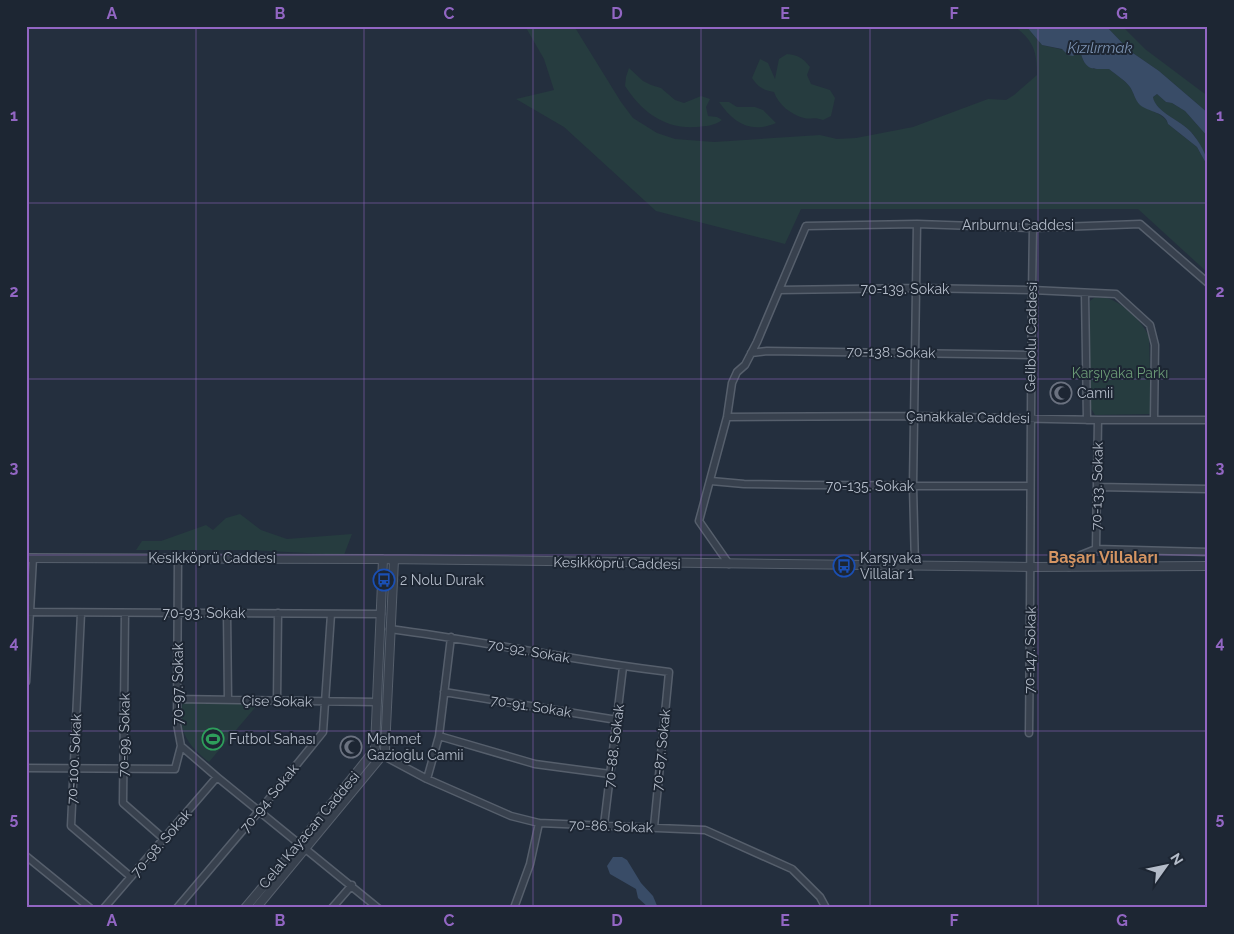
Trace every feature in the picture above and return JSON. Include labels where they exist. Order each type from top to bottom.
[{"type":"street","name":"Arıburnu Caddesi","points":[[779,290],[806,226],[917,224],[1033,228],[1140,224],[1208,283]]},
{"type":"street","points":[[916,566],[913,486],[917,224]]},
{"type":"street","name":"Gelibolu Caddesi","points":[[1031,567],[1029,486],[1033,228]]},
{"type":"street","name":"70-139. Sokak","points":[[779,290],[916,288],[1116,294],[1150,325],[1155,345],[1154,420]]},
{"type":"street","points":[[730,564],[699,521],[727,417],[732,383],[737,372],[751,353],[779,290]]},
{"type":"street","points":[[1085,293],[1087,420]]},
{"type":"street","name":"70-138. Sokak","points":[[751,353],[767,351],[915,352],[1031,355]]},
{"type":"street","name":"Çanakkale Caddesi","points":[[727,417],[915,416],[1087,420],[1208,420]]},
{"type":"street","name":"70-133. Sokak","points":[[1069,567],[1081,555],[1096,549],[1098,420]]},
{"type":"street","name":"70-135. Sokak","points":[[711,481],[805,486],[1029,486]]},
{"type":"street","points":[[1097,487],[1208,489]]},
{"type":"street","points":[[1096,549],[1208,552]]},
{"type":"street","points":[[26,682],[30,558]]},
{"type":"street","name":"Kesikköprü Caddesi","points":[[30,558],[1031,567],[1208,566]]},
{"type":"street","name":"70-97. Sokak","points":[[178,558],[177,724],[181,746],[378,908]]},
{"type":"street","points":[[374,750],[383,560]]},
{"type":"street","points":[[383,754],[394,560]]},
{"type":"street","name":"70-147. Sokak","points":[[1029,733],[1031,567]]},
{"type":"street","name":"70-93. Sokak","points":[[28,612],[381,614]]},
{"type":"street","name":"70-100. Sokak","points":[[81,613],[71,826],[131,877]]},
{"type":"street","name":"70-99. Sokak","points":[[125,613],[123,803],[164,839]]},
{"type":"street","points":[[227,613],[228,700]]},
{"type":"street","points":[[277,700],[278,613]]},
{"type":"street","name":"70-94. Sokak","points":[[177,908],[323,732],[330,614]]},
{"type":"street","name":"70-92. Sokak","points":[[390,629],[451,637],[623,667],[669,672]]},
{"type":"street","points":[[427,779],[439,736],[451,637]]},
{"type":"street","name":"70-88. Sokak","points":[[604,825],[623,667]]},
{"type":"street","name":"70-87. Sokak","points":[[654,827],[669,672]]},
{"type":"street","name":"70-91. Sokak","points":[[444,692],[617,720]]},
{"type":"street","name":"Çise Sokak","points":[[177,699],[377,702]]},
{"type":"street","points":[[439,736],[535,764],[610,774]]},
{"type":"street","points":[[26,768],[175,769],[181,746]]},
{"type":"street","points":[[374,750],[380,746],[383,754]]},
{"type":"street","name":"Celal Kayacan Caddesi","points":[[256,908],[374,750]]},
{"type":"street","name":"70-86. Sokak","points":[[383,754],[427,779],[511,816],[539,823],[705,830],[792,869],[820,896],[826,908]]},
{"type":"street","name":"Celal Kayacan Caddesi","points":[[245,908],[303,846],[383,754]]},
{"type":"street","name":"70-98. Sokak","points":[[104,908],[217,777]]},
{"type":"street","points":[[514,908],[530,864],[539,823]]},
{"type":"street","points":[[26,856],[90,908]]},
{"type":"street","points":[[332,908],[352,885]]},
{"type":"green space","points":[[525,26],[574,26],[633,118],[657,133],[675,139],[714,142],[820,135],[837,139],[856,138],[913,127],[988,99],[1006,100],[1037,75],[1033,48],[1021,31],[1014,26],[1026,26],[1042,45],[1081,54],[1085,64],[1091,68],[1109,69],[1128,84],[1140,104],[1161,115],[1168,124],[1197,147],[1208,167],[1208,273],[1138,209],[801,209],[785,244],[656,211],[564,127],[516,99],[554,90],[544,59]]},
{"type":"green space","points":[[1106,26],[1122,26],[1145,49],[1208,96],[1208,113],[1159,71],[1130,51]]},
{"type":"green space","points":[[787,54],[800,58],[810,67],[807,75],[811,84],[830,90],[835,98],[831,116],[823,120],[804,118],[794,114],[782,105],[774,92],[761,88],[756,84],[752,78],[760,59],[768,63],[775,79],[779,59]]},
{"type":"green space","points":[[629,68],[643,81],[661,88],[675,100],[684,103],[701,96],[710,99],[706,107],[708,116],[717,117],[722,120],[710,125],[684,127],[664,122],[655,117],[639,104],[625,86]]},
{"type":"green space","points":[[1157,94],[1166,102],[1172,103],[1185,111],[1208,137],[1208,157],[1186,127],[1158,107],[1153,97]]},
{"type":"green space","points":[[719,102],[729,102],[737,107],[755,107],[763,110],[776,123],[758,127],[743,125],[731,116]]},
{"type":"green space","name":"Karşıyaka Parkı","points":[[1095,297],[1113,300],[1126,308],[1149,337],[1151,414],[1095,415],[1089,405],[1090,301]]},
{"type":"green space","points":[[240,514],[261,530],[287,539],[352,534],[344,555],[251,550],[136,550],[142,541],[161,541],[206,525],[213,530],[226,518]]},
{"type":"green space","points":[[183,702],[259,703],[209,762],[201,756],[186,736],[181,721]]},
{"type":"water","name":"Kızılırmak","points":[[1026,26],[1106,26],[1130,51],[1159,71],[1208,113],[1208,137],[1185,111],[1172,103],[1166,102],[1157,94],[1153,97],[1164,112],[1187,128],[1194,136],[1205,153],[1208,167],[1197,147],[1168,124],[1164,117],[1140,105],[1126,82],[1109,69],[1091,68],[1085,64],[1081,54],[1068,55],[1062,49],[1042,45]]},
{"type":"water","points":[[613,857],[622,857],[627,860],[641,883],[653,896],[658,908],[649,908],[638,898],[636,889],[610,874],[607,866]]},
{"type":"place","name":"Camii","points":[[1061,393]]},
{"type":"place","name":"Karşıyaka Villalar 1","points":[[844,566]]},
{"type":"place","name":"2 Nolu Durak","points":[[384,580]]},
{"type":"place","name":"Futbol Sahası","points":[[213,739]]},
{"type":"place","name":"Mehmet Gazioğlu Camii","points":[[351,747]]},
{"type":"district","name":"Başarı Villaları","points":[[1103,557]]}]
